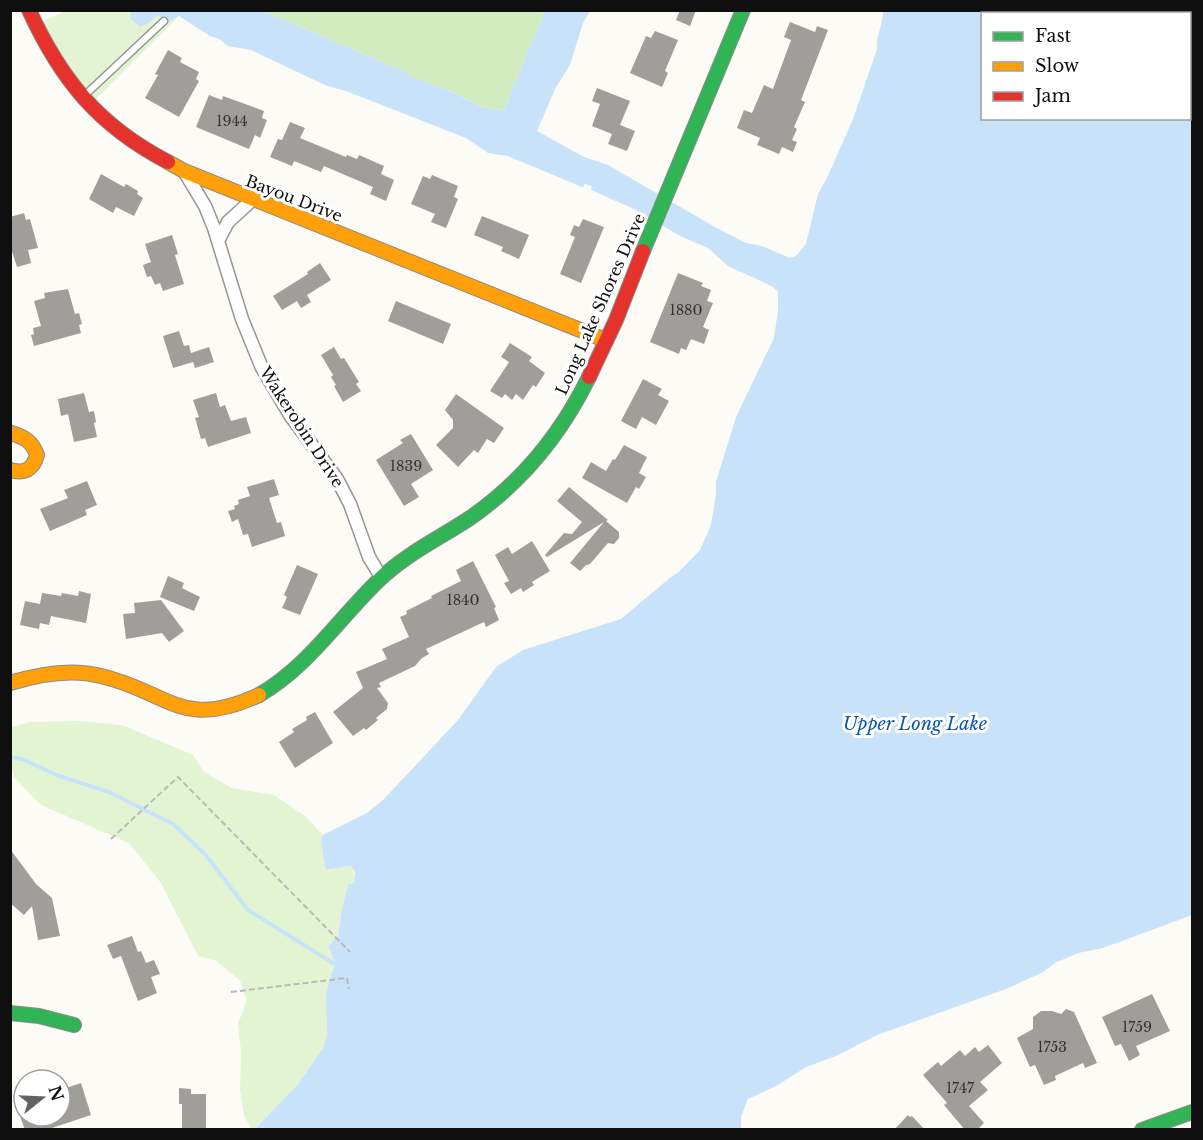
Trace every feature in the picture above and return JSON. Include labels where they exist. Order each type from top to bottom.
[{"type":"street","name":"Bayou Drive","points":[[29,10],[52,57],[82,99],[105,122],[151,155],[253,200],[605,340]]},
{"type":"street","name":"Long Lake Shores Drive","points":[[10,683],[35,675],[57,673],[100,675],[125,683],[173,706],[202,711],[220,710],[259,695],[291,673],[310,656],[381,577],[490,503],[526,471],[554,437],[586,381],[743,10]]},
{"type":"street","name":"Wakerobin Drive","points":[[183,171],[205,206],[219,239],[242,319],[262,368],[290,415],[337,479],[350,504],[369,557],[381,577]]},
{"type":"street","points":[[219,239],[228,222],[253,200]]},
{"type":"street","points":[[10,470],[22,473],[28,471],[33,467],[37,455],[31,441],[25,437],[11,435]]},
{"type":"street","points":[[10,1013],[39,1016],[74,1025]]},
{"type":"street","points":[[1142,1130],[1192,1112]]},
{"type":"lane","points":[[82,99],[164,21]]},
{"type":"path","points":[[111,839],[178,777],[350,952]]},
{"type":"path","points":[[231,992],[347,978],[349,989]]},
{"type":"green space","points":[[66,11],[130,11],[133,22],[150,22],[158,15],[167,23],[179,16],[94,101],[60,53],[43,21]]},
{"type":"green space","points":[[263,11],[545,11],[503,111],[482,107],[448,90],[412,77],[403,71]]},
{"type":"green space","points":[[78,721],[122,725],[193,755],[204,772],[232,788],[274,795],[305,816],[323,835],[321,841],[329,871],[345,866],[354,869],[354,883],[348,885],[338,936],[328,946],[336,965],[332,972],[327,1034],[323,1048],[299,1083],[255,1129],[251,1129],[244,1115],[240,1090],[241,1051],[238,1024],[247,1000],[240,981],[217,961],[198,956],[161,883],[129,843],[41,805],[14,777],[11,767],[10,728],[29,722]]},
{"type":"water","name":"Upper Long Lake","points":[[130,11],[263,11],[403,71],[412,77],[448,90],[482,107],[503,111],[545,11],[590,11],[583,23],[570,65],[556,87],[537,131],[584,157],[608,165],[746,243],[762,246],[790,258],[796,256],[806,244],[818,194],[853,119],[877,49],[883,11],[1192,11],[1192,915],[1103,948],[1078,953],[1006,989],[877,1035],[836,1056],[806,1067],[778,1085],[748,1099],[741,1117],[741,1129],[255,1129],[299,1083],[323,1048],[327,1034],[326,994],[336,965],[328,946],[338,936],[348,884],[354,883],[355,872],[349,866],[327,870],[321,841],[323,835],[367,813],[384,799],[458,720],[496,667],[523,650],[621,619],[679,572],[700,550],[711,525],[716,482],[736,417],[774,338],[778,292],[773,287],[728,266],[708,248],[680,236],[634,209],[591,190],[592,186],[585,184],[582,187],[508,156],[488,153],[466,138],[346,91],[327,86],[251,50],[228,46],[179,16],[167,23],[158,15],[140,27],[131,19]]},
{"type":"building","points":[[680,10],[696,10],[690,26],[676,20]]},
{"type":"building","points":[[790,22],[815,32],[817,26],[828,30],[801,100],[805,102],[794,127],[797,129],[792,140],[797,142],[793,152],[782,147],[779,154],[757,145],[760,138],[737,128],[744,110],[752,113],[764,85],[773,89],[791,40],[784,37]]},
{"type":"building","points":[[655,31],[678,40],[665,71],[668,73],[662,87],[630,73],[646,36],[651,38]]},
{"type":"building","points":[[168,50],[182,58],[180,62],[199,72],[196,79],[199,81],[179,117],[145,98]]},
{"type":"building","points":[[597,88],[630,101],[620,125],[635,131],[627,151],[608,144],[612,134],[592,126],[600,104],[592,101]]},
{"type":"building","points":[[209,95],[222,100],[223,96],[264,111],[262,118],[267,120],[260,138],[255,135],[249,149],[196,127]]},
{"type":"building","points":[[290,122],[305,128],[300,138],[346,157],[347,155],[357,159],[359,155],[384,166],[381,174],[394,180],[386,201],[370,194],[373,187],[324,166],[321,172],[294,161],[292,166],[270,157],[278,139],[282,140]]},
{"type":"building","points":[[101,174],[124,187],[126,184],[138,191],[137,194],[143,198],[134,216],[116,207],[113,213],[89,199]]},
{"type":"building","points":[[432,175],[458,186],[454,197],[458,199],[446,228],[431,222],[435,214],[411,204],[423,176],[430,179]]},
{"type":"building","points":[[24,213],[26,220],[30,219],[38,248],[28,250],[31,263],[17,267],[10,245],[10,217]]},
{"type":"building","points":[[482,216],[529,235],[519,259],[501,251],[503,247],[474,235]]},
{"type":"building","points":[[583,219],[604,227],[581,283],[560,274],[575,237],[570,235],[574,225],[579,227]]},
{"type":"building","points":[[172,235],[178,254],[175,255],[184,284],[163,291],[160,283],[155,285],[151,276],[147,277],[143,265],[151,262],[145,244]]},
{"type":"building","points":[[320,263],[331,280],[307,295],[311,302],[301,308],[297,301],[282,310],[273,296],[308,274],[307,272]]},
{"type":"building","points":[[678,273],[703,283],[701,286],[711,290],[707,301],[713,303],[703,327],[709,330],[704,344],[691,339],[686,350],[681,348],[679,354],[650,342]]},
{"type":"building","points":[[68,289],[75,314],[79,313],[82,324],[79,325],[81,333],[34,346],[31,335],[34,334],[33,328],[41,326],[34,301],[45,298],[44,293]]},
{"type":"building","points":[[396,301],[451,324],[443,344],[388,321]]},
{"type":"building","points":[[179,331],[184,346],[189,345],[191,353],[209,347],[214,362],[195,368],[193,362],[173,368],[163,336]]},
{"type":"building","points":[[510,343],[532,357],[529,361],[545,373],[536,387],[533,385],[523,400],[516,394],[512,400],[505,394],[502,398],[490,391],[509,362],[501,357]]},
{"type":"building","points":[[334,347],[359,382],[356,384],[361,391],[343,402],[334,386],[336,385],[331,377],[333,375],[321,355]]},
{"type":"building","points":[[643,379],[662,389],[658,395],[669,401],[656,425],[642,417],[636,429],[621,421]]},
{"type":"building","points":[[84,393],[89,412],[94,411],[97,437],[74,442],[68,414],[61,416],[58,399]]},
{"type":"building","points":[[216,393],[220,407],[225,405],[231,421],[246,417],[251,433],[208,447],[205,438],[201,439],[195,418],[199,417],[193,400]]},
{"type":"building","points":[[456,394],[504,428],[494,443],[487,439],[478,453],[474,450],[458,467],[436,445],[453,428],[453,420],[445,410]]},
{"type":"building","points":[[411,434],[433,470],[411,484],[419,497],[404,506],[376,460],[403,443],[400,440]]},
{"type":"building","points":[[624,445],[647,457],[639,473],[646,477],[639,489],[636,487],[627,503],[582,478],[591,462],[606,471]]},
{"type":"building","points":[[274,479],[279,495],[269,498],[277,523],[281,522],[285,536],[252,547],[248,534],[243,535],[238,519],[232,522],[228,511],[235,509],[234,506],[239,504],[238,500],[250,496],[247,487]]},
{"type":"building","points":[[87,481],[97,505],[85,510],[87,515],[50,531],[40,509],[68,498],[64,490]]},
{"type":"building","points":[[569,487],[619,532],[619,538],[614,544],[608,543],[590,564],[580,571],[570,563],[604,522],[547,557],[545,555],[564,533],[572,534],[582,522],[557,501]]},
{"type":"building","points":[[532,541],[550,571],[532,582],[534,585],[523,592],[521,588],[511,594],[504,583],[509,581],[495,555],[508,547],[512,554]]},
{"type":"building","points":[[473,561],[496,607],[494,608],[499,620],[486,627],[484,622],[426,649],[429,654],[415,666],[379,683],[381,687],[377,688],[388,703],[387,709],[366,730],[364,728],[353,736],[333,712],[363,688],[356,672],[387,659],[382,649],[409,637],[400,617],[407,614],[406,611],[432,598],[431,596],[461,581],[456,570]]},
{"type":"building","points":[[297,565],[318,574],[300,615],[282,608],[287,597],[284,595]]},
{"type":"building","points":[[168,576],[184,583],[182,588],[200,597],[194,611],[160,597]]},
{"type":"building","points":[[79,591],[91,594],[86,623],[51,616],[49,625],[40,623],[39,629],[20,625],[25,601],[40,604],[42,593],[78,596]]},
{"type":"building","points":[[161,600],[184,631],[169,642],[162,633],[126,639],[123,614],[135,613],[134,603]]},
{"type":"building","points":[[315,712],[333,743],[295,768],[279,742],[294,732],[292,729],[307,720],[306,717]]},
{"type":"building","points":[[10,849],[36,884],[52,898],[60,936],[38,940],[32,906],[24,915],[10,903]]},
{"type":"building","points":[[132,936],[138,952],[141,951],[146,963],[154,960],[160,974],[151,977],[157,993],[138,1001],[121,956],[113,959],[107,945]]},
{"type":"building","points":[[1152,994],[1170,1031],[1136,1046],[1140,1055],[1129,1061],[1121,1044],[1115,1046],[1102,1017]]},
{"type":"building","points":[[1066,1009],[1074,1012],[1097,1063],[1085,1068],[1083,1063],[1055,1076],[1056,1080],[1044,1085],[1035,1065],[1030,1067],[1017,1038],[1033,1029],[1033,1017],[1041,1011],[1061,1014]]},
{"type":"building","points":[[988,1045],[1002,1063],[980,1082],[988,1090],[969,1106],[984,1123],[977,1130],[965,1130],[944,1105],[947,1103],[923,1075],[938,1062],[941,1066],[960,1050],[965,1056],[975,1047],[979,1052]]},
{"type":"building","points":[[81,1083],[91,1115],[72,1121],[72,1086]]},
{"type":"building","points":[[179,1088],[191,1089],[191,1094],[206,1094],[206,1130],[182,1130],[182,1104],[179,1104]]},
{"type":"building","points":[[908,1115],[912,1116],[925,1130],[894,1130]]},
{"type":"building","points":[[24,1128],[52,1128],[46,1130],[25,1130]]},
{"type":"waterway","points":[[10,757],[22,759],[59,776],[109,792],[173,824],[205,854],[248,910],[336,965]]},
{"type":"traffic: fast","points":[[643,251],[743,10]]},
{"type":"traffic: fast","points":[[259,695],[293,671],[390,570],[470,518],[507,489],[553,437],[589,377]]},
{"type":"traffic: fast","points":[[10,1013],[39,1016],[74,1025]]},
{"type":"traffic: fast","points":[[1142,1130],[1192,1112]]},
{"type":"traffic: slow","points":[[168,162],[184,171],[605,340]]},
{"type":"traffic: slow","points":[[10,470],[27,470],[37,455],[27,440],[11,433]]},
{"type":"traffic: slow","points":[[10,683],[55,673],[78,672],[124,683],[177,705],[193,709],[233,705],[259,695]]},
{"type":"traffic: jam","points":[[29,10],[55,58],[85,99],[122,133],[168,162]]},
{"type":"traffic: jam","points":[[589,377],[616,320],[643,251]]}]
